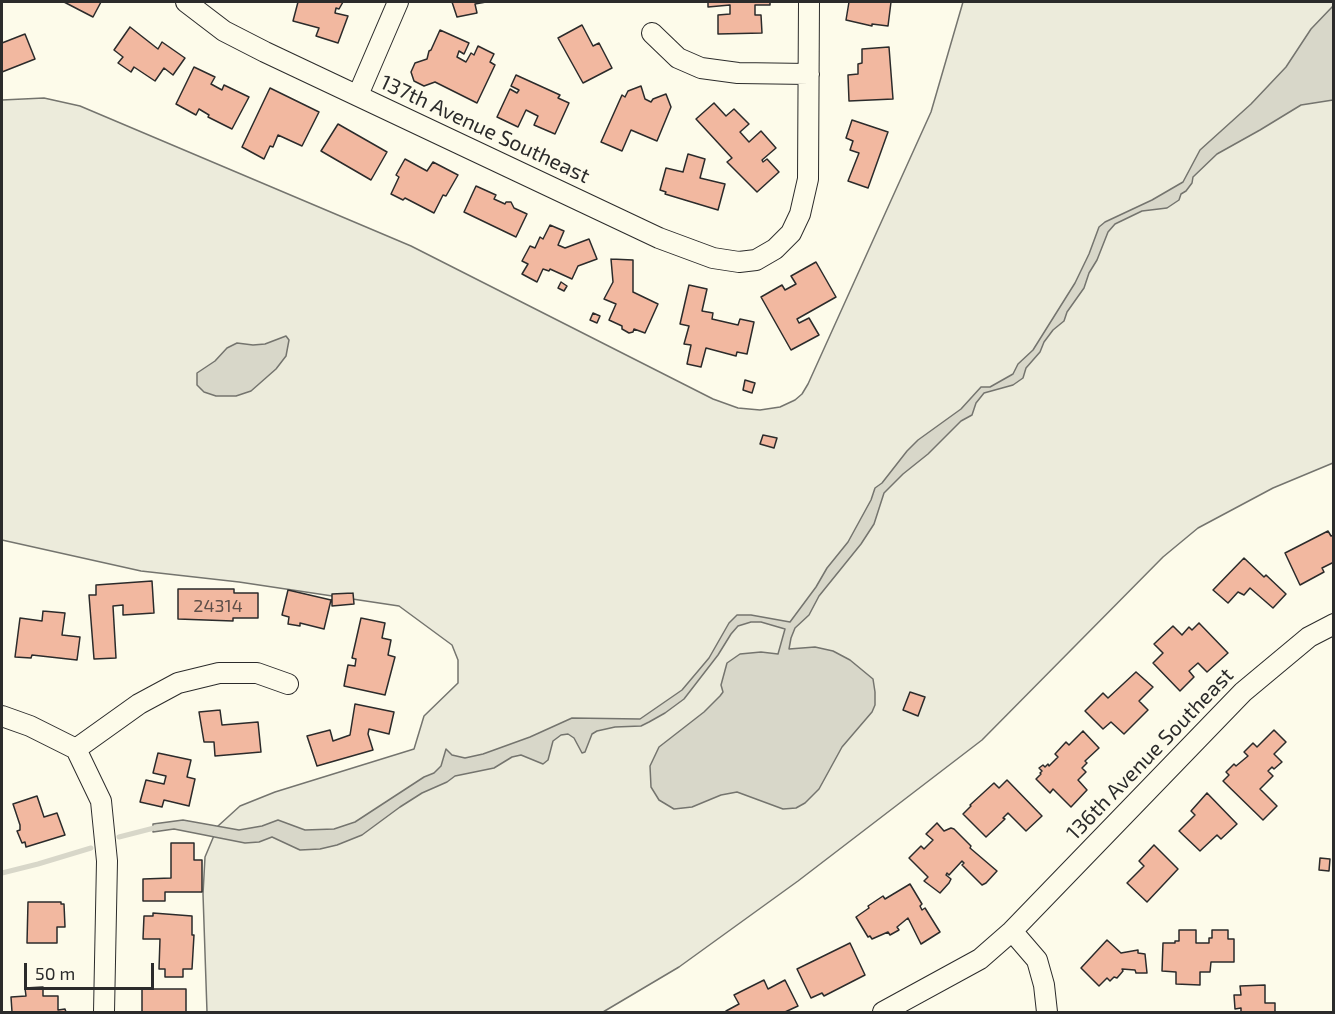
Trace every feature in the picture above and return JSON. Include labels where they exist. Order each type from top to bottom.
[{"type":"street","name":"137th Avenue Southeast","points":[[186,2],[224,31],[265,52],[659,238],[713,258],[739,262],[756,260],[775,249],[791,233],[800,214],[808,179],[808,74]]},
{"type":"street","points":[[357,95],[399,2]]},
{"type":"street","points":[[652,33],[678,58],[700,68],[738,73],[808,74],[809,2]]},
{"type":"street","name":"136th Avenue Southeast","points":[[883,1012],[980,959],[1012,931],[1243,692],[1309,637],[1334,624]]},
{"type":"street","points":[[76,749],[140,704],[178,683],[219,673],[257,673],[288,684]]},
{"type":"street","points":[[2,716],[30,726],[76,749],[101,801],[106,861],[104,1012]]},
{"type":"street","points":[[1012,931],[1037,960],[1044,985],[1047,1012]]},
{"type":"shaded area","points":[[963,2],[1333,2],[1333,463],[1273,488],[1198,528],[1163,557],[982,740],[798,881],[679,967],[603,1012],[207,1012],[203,894],[205,857],[218,826],[240,806],[275,792],[414,749],[424,716],[458,683],[458,660],[452,645],[399,606],[239,582],[141,571],[2,540],[2,100],[44,98],[80,106],[411,246],[713,399],[738,408],[760,410],[780,407],[795,400],[808,384],[931,112]]},
{"type":"shaded area","points":[[1333,6],[1333,100],[1301,105],[1217,154],[1193,177],[1192,183],[1181,194],[1179,200],[1167,208],[1142,211],[1115,224],[1108,232],[1084,288],[1067,312],[1064,321],[1053,330],[1040,352],[1026,368],[1023,378],[1013,385],[984,393],[976,403],[972,415],[961,421],[884,493],[874,524],[861,544],[819,596],[809,615],[795,628],[791,638],[789,649],[815,647],[833,651],[850,660],[873,679],[875,692],[875,705],[872,712],[842,747],[819,789],[805,803],[796,808],[783,809],[737,792],[721,795],[692,807],[674,809],[659,800],[651,787],[650,766],[659,747],[704,712],[720,696],[723,692],[721,685],[727,663],[740,654],[761,652],[778,654],[785,629],[761,622],[751,622],[738,626],[731,634],[684,699],[649,722],[641,726],[615,727],[597,731],[592,734],[585,752],[582,753],[574,738],[568,734],[561,735],[553,741],[548,760],[543,764],[521,755],[512,757],[494,768],[455,776],[422,793],[362,835],[337,845],[300,850],[272,837],[259,842],[245,843],[174,829],[153,832],[153,824],[183,820],[239,830],[262,826],[278,820],[305,830],[334,829],[355,822],[424,777],[434,773],[441,766],[446,749],[452,755],[465,758],[530,737],[572,718],[640,719],[682,690],[709,658],[729,623],[737,615],[751,615],[790,622],[848,542],[875,488],[882,483],[907,451],[918,440],[961,409],[981,387],[990,387],[1013,374],[1018,364],[1033,350],[1075,283],[1099,227],[1183,182],[1200,150],[1251,104],[1286,67],[1311,29]]},
{"type":"shaded area","points":[[286,336],[289,340],[286,356],[276,369],[251,391],[236,396],[216,396],[204,392],[197,385],[197,373],[215,361],[227,348],[237,343],[265,344]]},
{"type":"building","points":[[64,2],[101,2],[93,17]]},
{"type":"building","points":[[298,2],[343,2],[339,9],[336,8],[335,13],[348,16],[338,43],[316,36],[319,28],[293,21]]},
{"type":"building","points":[[452,2],[486,2],[475,4],[477,13],[457,17]]},
{"type":"building","points":[[708,2],[770,2],[770,5],[755,5],[755,15],[761,15],[762,33],[718,34],[718,15],[730,14],[730,5],[708,7]]},
{"type":"building","points":[[849,2],[891,2],[888,26],[872,24],[872,26],[846,20]]},
{"type":"building","points":[[582,25],[593,46],[599,43],[612,68],[583,83],[558,38]]},
{"type":"building","points":[[130,27],[158,49],[162,42],[185,58],[173,75],[164,68],[155,81],[134,67],[131,72],[118,63],[123,57],[114,50]]},
{"type":"building","points":[[440,30],[469,43],[464,54],[459,51],[457,57],[466,62],[471,53],[474,55],[478,46],[494,54],[490,62],[495,65],[477,103],[435,82],[424,86],[414,81],[411,72],[415,63],[427,59]]},
{"type":"building","points":[[25,34],[35,59],[2,72],[2,43]]},
{"type":"building","points":[[889,47],[893,99],[849,101],[848,75],[858,74],[858,64],[862,63],[862,49]]},
{"type":"building","points":[[194,67],[215,77],[211,84],[222,90],[224,85],[249,97],[232,129],[208,117],[209,115],[199,109],[196,115],[176,104]]},
{"type":"building","points":[[516,75],[560,95],[558,98],[569,103],[555,134],[534,125],[538,116],[526,110],[518,127],[497,117],[510,89],[517,93],[519,90],[511,86]]},
{"type":"building","points":[[641,86],[645,99],[651,102],[666,94],[671,107],[657,141],[631,130],[622,151],[601,142],[622,95],[625,97],[628,91]]},
{"type":"building","points":[[270,88],[319,112],[302,146],[278,135],[264,159],[242,147]]},
{"type":"building","points":[[714,103],[726,116],[734,109],[749,124],[740,132],[749,142],[761,131],[776,148],[762,160],[763,162],[767,159],[779,172],[757,192],[727,162],[732,158],[696,119]]},
{"type":"building","points":[[852,120],[888,132],[868,188],[848,181],[859,153],[850,150],[853,141],[846,138]]},
{"type":"building","points":[[338,124],[387,152],[371,180],[321,151]]},
{"type":"building","points":[[688,154],[705,159],[700,178],[725,184],[718,210],[665,194],[666,192],[660,190],[666,168],[683,172]]},
{"type":"building","points":[[405,159],[427,171],[433,162],[458,175],[446,196],[443,195],[434,213],[405,198],[403,200],[391,194],[399,177],[396,175]]},
{"type":"building","points":[[476,186],[496,195],[494,199],[505,204],[511,202],[514,208],[527,214],[516,237],[464,212]]},
{"type":"building","points":[[550,225],[564,231],[558,245],[565,248],[589,239],[597,259],[578,266],[572,279],[550,269],[549,271],[543,269],[537,282],[522,274],[528,264],[522,261],[530,246],[535,248],[540,237],[543,239]]},
{"type":"building","points":[[611,259],[633,260],[633,292],[658,304],[645,333],[634,329],[629,333],[622,329],[622,326],[609,320],[616,304],[604,299],[613,282]]},
{"type":"building","points":[[816,262],[836,297],[797,319],[799,323],[809,318],[819,335],[791,350],[761,297],[782,285],[785,290],[796,284],[791,276]]},
{"type":"building","points":[[561,282],[567,286],[564,291],[558,288]]},
{"type":"building","points":[[689,285],[707,289],[702,311],[713,313],[712,319],[738,325],[740,319],[754,322],[747,354],[737,352],[736,356],[706,348],[701,367],[687,364],[691,345],[684,344],[689,326],[680,324]]},
{"type":"building","points":[[593,313],[600,316],[597,323],[590,320]]},
{"type":"building","points":[[745,380],[755,383],[752,393],[743,390]]},
{"type":"building","points":[[763,435],[777,438],[774,448],[760,444]]},
{"type":"building","points":[[1328,531],[1331,536],[1334,535],[1334,562],[1322,568],[1324,572],[1300,585],[1285,553]]},
{"type":"building","points":[[1244,558],[1286,594],[1273,608],[1250,588],[1244,595],[1238,592],[1228,603],[1213,590]]},
{"type":"building","points":[[152,581],[154,613],[123,615],[123,605],[113,606],[116,658],[94,659],[89,595],[96,595],[96,585]]},
{"type":"building","points":[[178,589],[234,589],[234,593],[258,593],[258,618],[233,618],[233,621],[178,619]]},
{"type":"building","points":[[288,590],[331,600],[324,629],[300,623],[300,626],[288,624],[289,617],[282,615]]},
{"type":"building","points":[[353,593],[354,604],[332,606],[332,594]]},
{"type":"building","points":[[43,611],[65,613],[62,635],[80,637],[77,660],[32,655],[31,658],[15,657],[20,618],[42,621]]},
{"type":"building","points":[[361,618],[385,623],[382,638],[391,640],[388,655],[395,657],[385,695],[344,686],[348,665],[355,666],[356,659],[352,658]]},
{"type":"building","points":[[1199,623],[1228,653],[1207,672],[1198,663],[1189,671],[1194,677],[1180,691],[1153,663],[1163,653],[1154,644],[1173,626],[1182,635],[1189,627],[1192,630]]},
{"type":"building","points":[[1136,672],[1153,687],[1139,701],[1148,710],[1124,734],[1111,722],[1103,729],[1085,711],[1103,693],[1108,698]]},
{"type":"building","points":[[910,692],[925,697],[918,716],[903,710]]},
{"type":"building","points":[[355,704],[394,712],[389,734],[369,729],[368,734],[373,750],[317,766],[307,736],[330,730],[333,741],[350,735]]},
{"type":"building","points":[[220,710],[222,725],[258,722],[261,752],[215,756],[214,742],[204,742],[199,712]]},
{"type":"building","points":[[1274,730],[1286,742],[1274,754],[1282,762],[1268,771],[1273,776],[1260,789],[1277,806],[1263,820],[1223,781],[1229,775],[1226,772],[1234,764],[1236,766],[1248,756],[1244,752],[1253,743],[1257,747]]},
{"type":"building","points":[[1083,731],[1099,748],[1085,761],[1087,763],[1082,768],[1086,772],[1078,780],[1087,790],[1071,807],[1053,789],[1050,793],[1036,779],[1042,771],[1039,768],[1048,764],[1049,766],[1058,757],[1055,754],[1066,742],[1069,745]]},
{"type":"building","points":[[158,753],[191,760],[187,777],[195,779],[189,806],[164,800],[162,807],[140,802],[146,780],[164,784],[166,776],[153,773]]},
{"type":"building","points":[[1007,780],[1042,816],[1026,831],[1008,813],[1003,818],[1005,819],[986,837],[963,814],[994,783],[999,788]]},
{"type":"building","points":[[1207,793],[1237,824],[1221,839],[1217,835],[1200,851],[1179,831],[1195,815],[1191,811]]},
{"type":"building","points":[[37,796],[44,817],[57,813],[65,835],[26,847],[17,831],[20,830],[20,825],[13,804]]},
{"type":"building","points":[[937,823],[944,831],[954,829],[971,846],[970,848],[997,871],[986,883],[982,885],[962,865],[964,863],[962,861],[949,875],[947,873],[946,875],[951,879],[940,893],[924,881],[928,877],[909,858],[921,846],[924,849],[933,840],[926,834]]},
{"type":"building","points":[[171,843],[194,843],[194,860],[202,860],[202,892],[165,892],[165,901],[143,901],[143,879],[171,878]]},
{"type":"building","points":[[1154,845],[1178,869],[1147,902],[1127,883],[1144,866],[1139,861]]},
{"type":"building","points":[[1320,858],[1330,859],[1329,871],[1319,870]]},
{"type":"building","points":[[910,884],[922,904],[920,906],[922,910],[925,908],[940,932],[921,944],[908,918],[897,927],[899,930],[890,935],[888,932],[872,939],[868,937],[856,917],[883,896],[885,899]]},
{"type":"building","points":[[28,902],[61,902],[64,904],[65,927],[57,927],[57,943],[27,943]]},
{"type":"building","points":[[153,913],[192,916],[192,935],[194,935],[192,969],[183,969],[183,977],[165,977],[165,969],[159,969],[160,939],[143,939],[144,916],[153,916]]},
{"type":"building","points":[[1179,930],[1196,930],[1196,943],[1209,943],[1212,930],[1228,930],[1228,939],[1234,939],[1234,962],[1211,962],[1210,972],[1200,972],[1200,985],[1176,984],[1176,972],[1162,971],[1163,943],[1179,941]]},
{"type":"building","points":[[1107,940],[1121,953],[1138,950],[1138,953],[1145,954],[1147,973],[1122,969],[1123,971],[1117,978],[1114,977],[1110,981],[1107,978],[1099,986],[1081,968]]},
{"type":"building","points":[[850,943],[865,975],[824,996],[822,993],[811,998],[797,969]]},
{"type":"building","points":[[764,980],[768,989],[785,980],[798,1006],[785,1012],[726,1012],[739,1004],[734,995]]},
{"type":"building","points":[[1265,985],[1265,1003],[1275,1003],[1275,1012],[1241,1012],[1241,1008],[1235,1009],[1234,995],[1241,995],[1240,986]]},
{"type":"building","points":[[43,987],[43,996],[58,996],[58,1010],[65,1009],[66,1012],[12,1012],[11,997],[26,996],[25,988]]},
{"type":"building","points":[[142,989],[186,989],[186,1012],[142,1012]]},
{"type":"waterway","points":[[119,837],[158,827]]},
{"type":"waterway","points":[[2,873],[91,848]]}]
